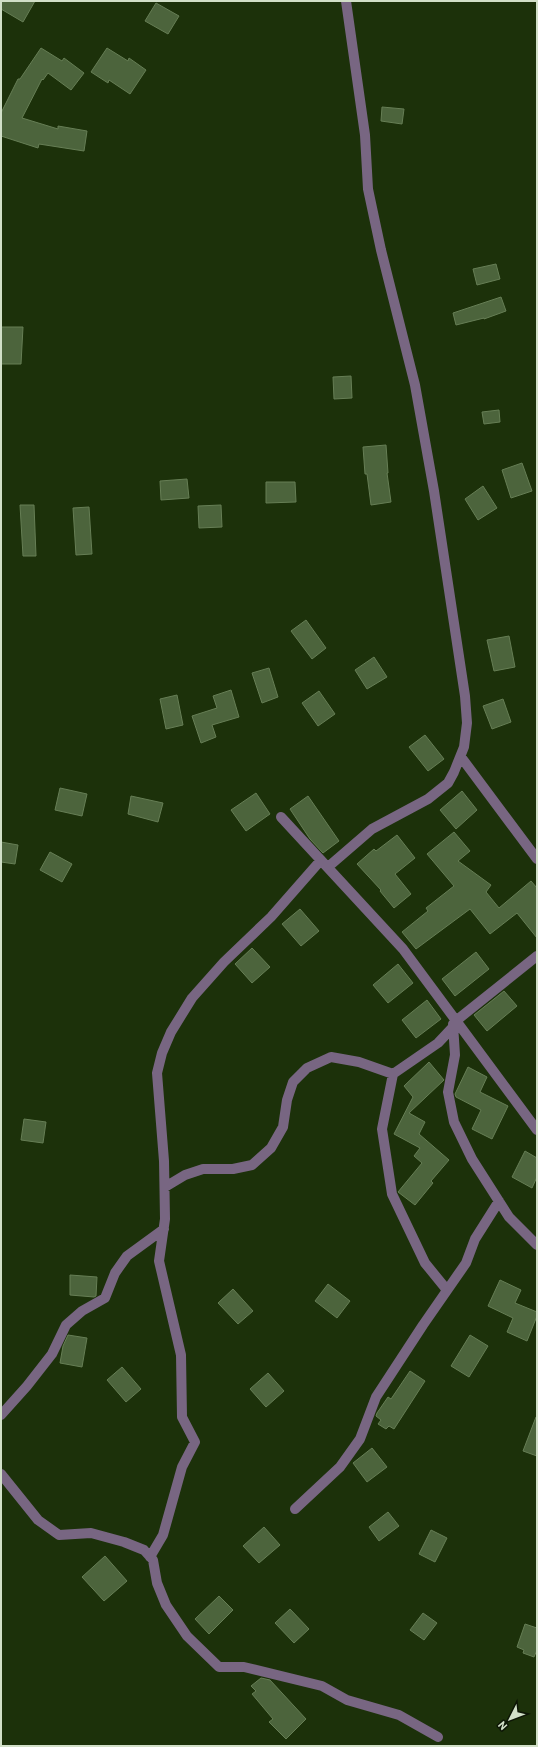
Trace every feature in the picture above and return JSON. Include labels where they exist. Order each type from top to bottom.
[{"type":"street","points":[[150,1557],[163,1535],[182,1467],[195,1442],[182,1417],[181,1355],[159,1261],[165,1220],[164,1153],[157,1073],[162,1053],[171,1032],[192,998],[224,962],[325,864],[372,829],[428,799],[448,783],[461,757],[464,747],[467,723],[465,696],[434,491],[415,385],[381,250],[368,189],[365,135],[346,1]]},
{"type":"street","points":[[461,757],[537,859]]},
{"type":"street","points":[[281,817],[403,949],[454,1020],[537,1130]]},
{"type":"street","points":[[447,1290],[425,1263],[392,1194],[382,1129],[393,1074],[438,1043],[454,1020],[537,956]]},
{"type":"street","points":[[454,1020],[455,1055],[448,1092],[454,1122],[472,1159],[508,1217],[537,1246]]},
{"type":"street","points":[[165,1187],[185,1175],[203,1169],[233,1169],[252,1165],[257,1161],[272,1148],[283,1127],[287,1100],[293,1082],[307,1068],[331,1057],[359,1062],[393,1074]]},
{"type":"street","points":[[296,1509],[340,1467],[360,1439],[376,1397],[466,1263],[475,1239],[499,1201]]},
{"type":"street","points":[[1,1415],[27,1386],[52,1354],[66,1325],[82,1311],[105,1298],[115,1273],[127,1256],[164,1229]]},
{"type":"street","points":[[1,1474],[38,1520],[59,1535],[91,1533],[124,1542],[144,1550],[153,1560],[157,1583],[166,1605],[187,1636],[219,1668],[244,1667],[322,1686],[347,1700],[399,1715],[438,1737]]},
{"type":"building","points":[[1,1],[35,1],[23,22],[1,9]]},
{"type":"building","points":[[156,3],[179,16],[168,34],[145,21]]},
{"type":"building","points":[[41,48],[62,61],[64,58],[84,73],[71,90],[48,73],[43,80],[42,79],[22,118],[58,129],[58,126],[87,131],[84,151],[39,144],[38,148],[1,136],[1,113],[18,79],[20,79]]},
{"type":"building","points":[[107,48],[128,61],[129,58],[146,70],[130,94],[109,80],[108,83],[91,72]]},
{"type":"building","points":[[382,107],[404,109],[402,124],[381,121]]},
{"type":"building","points":[[496,264],[500,279],[477,285],[473,269]]},
{"type":"building","points":[[501,297],[506,311],[484,319],[456,325],[453,313]]},
{"type":"building","points":[[1,327],[23,327],[21,364],[1,364]]},
{"type":"building","points":[[351,376],[352,398],[334,399],[333,377]]},
{"type":"building","points":[[499,410],[500,422],[484,424],[482,412]]},
{"type":"building","points":[[386,445],[387,473],[391,502],[371,505],[367,474],[365,474],[363,447]]},
{"type":"building","points":[[522,463],[532,491],[511,498],[502,470]]},
{"type":"building","points":[[187,479],[189,498],[161,500],[160,481]]},
{"type":"building","points":[[266,482],[295,482],[296,502],[266,503]]},
{"type":"building","points":[[483,486],[497,508],[478,520],[465,499]]},
{"type":"building","points":[[20,505],[34,505],[36,556],[23,556]]},
{"type":"building","points":[[221,505],[222,527],[199,528],[198,506]]},
{"type":"building","points":[[89,507],[92,554],[76,555],[73,508]]},
{"type":"building","points":[[306,620],[326,648],[312,659],[291,631]]},
{"type":"building","points":[[509,636],[515,667],[494,671],[487,640]]},
{"type":"building","points":[[374,657],[387,677],[367,689],[355,670]]},
{"type":"building","points":[[269,668],[278,697],[262,703],[252,673]]},
{"type":"building","points":[[231,690],[239,717],[212,725],[216,737],[201,743],[192,716],[217,708],[213,696]]},
{"type":"building","points":[[319,691],[335,714],[318,726],[302,703]]},
{"type":"building","points":[[177,695],[183,725],[166,729],[160,699]]},
{"type":"building","points":[[503,699],[511,722],[492,729],[483,706]]},
{"type":"building","points":[[425,735],[444,759],[428,771],[409,747]]},
{"type":"building","points":[[60,788],[87,794],[82,816],[55,810]]},
{"type":"building","points":[[462,791],[477,810],[456,829],[440,810]]},
{"type":"building","points":[[256,793],[270,814],[246,831],[231,810]]},
{"type":"building","points":[[131,796],[163,803],[158,822],[128,814]]},
{"type":"building","points":[[308,796],[339,841],[323,853],[310,839],[290,809]]},
{"type":"building","points":[[454,832],[470,851],[458,861],[491,885],[486,892],[499,908],[531,881],[537,888],[537,938],[517,913],[490,934],[470,909],[416,949],[402,932],[428,911],[426,908],[454,886],[427,854]]},
{"type":"building","points":[[397,835],[415,858],[395,874],[411,894],[394,908],[380,891],[381,890],[357,864],[374,849],[376,851]]},
{"type":"building","points":[[1,842],[18,845],[15,864],[1,862]]},
{"type":"building","points":[[50,852],[72,864],[62,882],[40,870]]},
{"type":"building","points":[[300,909],[319,931],[301,946],[282,924]]},
{"type":"building","points":[[252,948],[270,967],[252,983],[235,964]]},
{"type":"building","points":[[476,952],[489,969],[455,996],[442,979]]},
{"type":"building","points":[[398,964],[413,983],[388,1003],[373,985]]},
{"type":"building","points":[[504,991],[517,1006],[487,1031],[474,1015]]},
{"type":"building","points":[[427,1000],[441,1019],[416,1038],[402,1020]]},
{"type":"building","points":[[429,1062],[444,1080],[409,1113],[425,1122],[419,1134],[449,1160],[431,1181],[433,1183],[415,1205],[398,1192],[422,1163],[414,1156],[420,1148],[394,1134],[413,1097],[404,1086]]},
{"type":"building","points":[[468,1067],[487,1077],[480,1092],[508,1106],[492,1139],[472,1129],[481,1110],[456,1097],[455,1094]]},
{"type":"building","points":[[24,1119],[46,1122],[43,1143],[21,1140]]},
{"type":"building","points":[[525,1151],[537,1158],[537,1177],[532,1188],[512,1177]]},
{"type":"building","points":[[70,1275],[97,1277],[96,1296],[70,1295]]},
{"type":"building","points":[[500,1280],[521,1290],[515,1303],[537,1312],[537,1316],[527,1341],[507,1332],[513,1318],[488,1306]]},
{"type":"building","points":[[328,1284],[350,1301],[337,1318],[315,1301]]},
{"type":"building","points":[[233,1289],[253,1311],[238,1324],[218,1303]]},
{"type":"building","points":[[68,1335],[87,1338],[82,1367],[60,1363],[63,1346]]},
{"type":"building","points":[[470,1335],[488,1346],[469,1377],[451,1366]]},
{"type":"building","points":[[122,1367],[141,1389],[126,1402],[107,1380]]},
{"type":"building","points":[[410,1371],[425,1381],[394,1429],[389,1426],[386,1429],[378,1424],[381,1420],[376,1416],[377,1413],[388,1397],[391,1399]]},
{"type":"building","points":[[268,1373],[284,1391],[266,1407],[250,1389]]},
{"type":"building","points":[[537,1417],[537,1456],[523,1451]]},
{"type":"building","points":[[372,1448],[387,1467],[367,1482],[353,1463]]},
{"type":"building","points":[[388,1512],[399,1526],[379,1541],[369,1527]]},
{"type":"building","points":[[264,1527],[280,1545],[259,1563],[243,1546]]},
{"type":"building","points":[[431,1530],[447,1538],[435,1562],[419,1554]]},
{"type":"building","points":[[105,1556],[127,1581],[104,1601],[82,1577]]},
{"type":"building","points":[[219,1596],[233,1610],[209,1634],[195,1619]]},
{"type":"building","points":[[290,1609],[309,1629],[294,1643],[275,1623]]},
{"type":"building","points":[[423,1613],[437,1623],[424,1640],[410,1630]]},
{"type":"building","points":[[525,1624],[537,1628],[537,1650],[534,1657],[523,1653],[524,1650],[517,1647]]},
{"type":"building","points":[[261,1678],[270,1680],[306,1719],[286,1739],[269,1722],[273,1719],[252,1694],[256,1691],[251,1686]]}]
